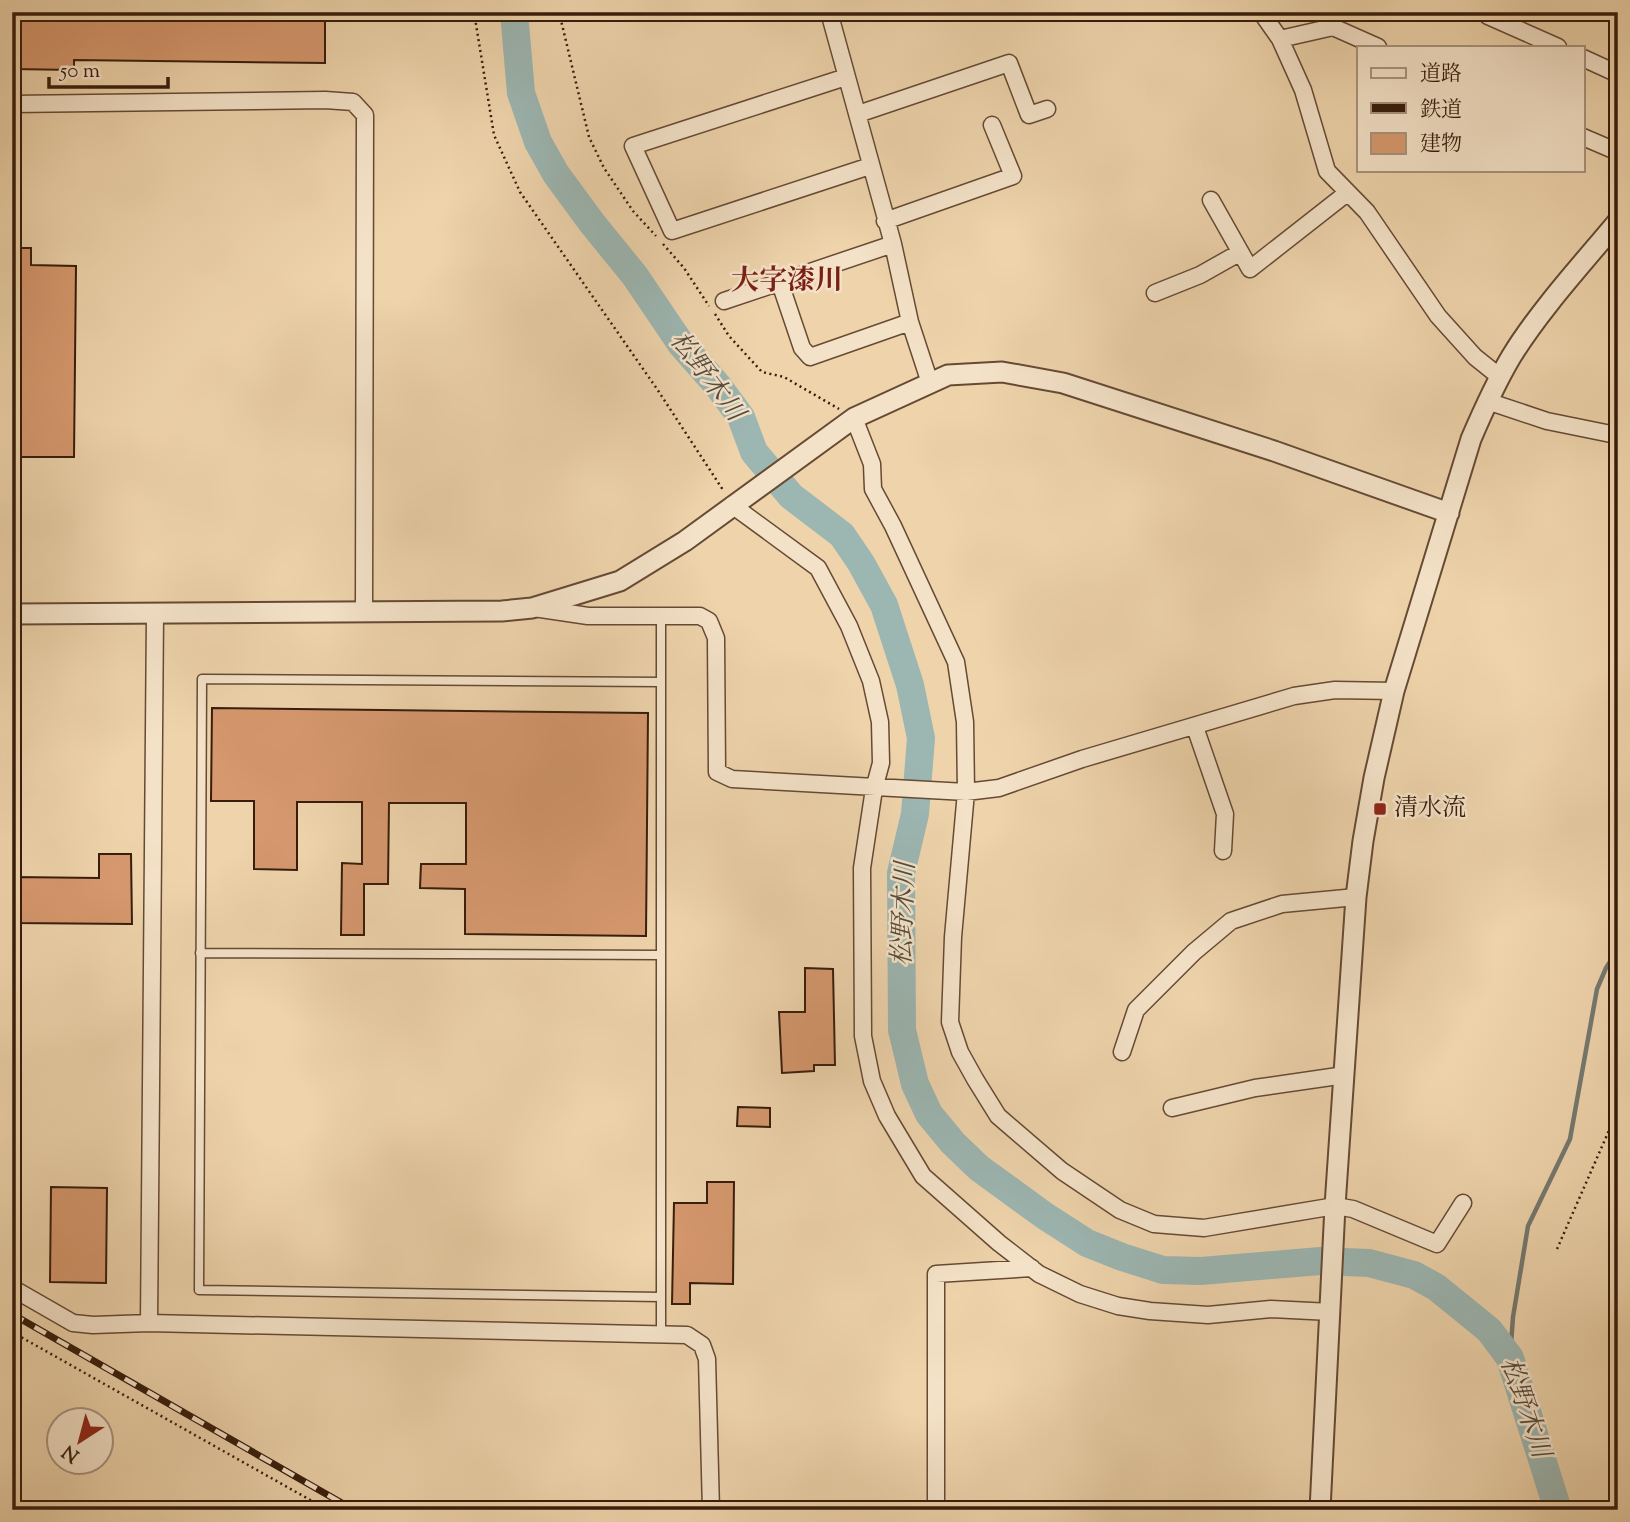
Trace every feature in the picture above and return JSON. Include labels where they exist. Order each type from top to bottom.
[{"type":"street","points":[[829,12],[893,244],[910,322],[930,383]]},
{"type":"street","points":[[1262,12],[1280,39],[1303,90],[1327,171],[1367,212],[1438,316],[1475,357],[1500,377]]},
{"type":"street","points":[[1485,14],[1556,46]]},
{"type":"street","points":[[1280,39],[1333,27],[1376,46]]},
{"type":"street","points":[[1584,58],[1618,74]]},
{"type":"street","points":[[858,114],[1009,62],[1029,115],[1047,109]]},
{"type":"street","points":[[846,77],[633,146],[672,231],[870,166]]},
{"type":"street","points":[[12,104],[325,100],[353,102],[365,115],[364,612]]},
{"type":"street","points":[[886,221],[1013,176],[992,125]]},
{"type":"street","points":[[1584,137],[1618,152]]},
{"type":"street","points":[[1211,200],[1250,269],[1347,193]]},
{"type":"street","points":[[1321,1510],[1335,1211],[1356,897],[1369,806],[1394,691],[1471,439],[1487,401],[1513,355],[1561,290],[1618,221]]},
{"type":"street","points":[[724,301],[893,244]]},
{"type":"street","points":[[1155,293],[1200,275],[1239,253]]},
{"type":"street","points":[[780,284],[802,348],[810,357],[910,322]]},
{"type":"street","points":[[12,614],[502,611],[532,608],[620,581],[685,541],[848,423],[948,375],[1002,372],[1063,383],[1274,451],[1449,513]]},
{"type":"street","points":[[1487,401],[1547,421],[1611,434]]},
{"type":"street","points":[[848,423],[872,464],[873,489],[956,662],[965,722],[966,792],[953,937],[950,1022],[960,1052],[998,1116],[1062,1171],[1120,1210],[1154,1224],[1204,1228],[1353,1209],[1437,1244],[1463,1203]]},
{"type":"street","points":[[735,503],[818,568],[843,614],[871,681],[880,722],[881,763],[874,789],[862,868],[863,1036],[872,1081],[893,1127],[923,1176],[999,1243],[1039,1274],[1080,1294],[1118,1306],[1208,1315],[1331,1307]]},
{"type":"street","points":[[532,608],[588,616],[699,616],[709,621],[716,638],[717,772],[732,779],[874,789],[966,792],[999,788],[1082,759],[1294,696],[1335,690],[1394,691]]},
{"type":"street","points":[[149,1323],[155,614]]},
{"type":"street","points":[[1195,727],[1225,814],[1223,851]]},
{"type":"street","points":[[1122,1052],[1136,1010],[1194,952],[1231,921],[1282,904],[1356,897]]},
{"type":"street","points":[[1172,1108],[1255,1088],[1345,1075]]},
{"type":"street","points":[[936,1510],[936,1274],[1032,1268]]},
{"type":"street","points":[[12,1288],[73,1323],[93,1325],[149,1323],[687,1335],[702,1345],[707,1359],[711,1510]]},
{"type":"lane","points":[[661,616],[661,1335]]},
{"type":"lane","points":[[661,682],[201,679],[199,1290],[661,1297]]},
{"type":"lane","points":[[200,953],[661,955]]},
{"type":"path","points":[[474,12],[494,135],[520,192],[735,503]]},
{"type":"path","points":[[1557,1248],[1618,1110]]},
{"type":"path","points":[[12,1332],[328,1510]]},
{"type":"building","points":[[12,12],[325,12],[325,63],[74,60],[74,70],[12,69]]},
{"type":"building","points":[[12,248],[31,248],[31,265],[76,266],[74,457],[12,457]]},
{"type":"building","points":[[212,708],[648,713],[646,936],[465,934],[465,889],[420,888],[421,864],[466,864],[466,803],[389,803],[388,884],[364,884],[364,935],[341,935],[342,863],[362,864],[362,802],[297,802],[297,870],[254,869],[254,801],[211,801]]},
{"type":"building","points":[[99,854],[131,854],[132,924],[14,923],[14,877],[99,878]]},
{"type":"building","points":[[805,968],[833,969],[835,1065],[814,1065],[814,1071],[782,1073],[779,1012],[805,1012]]},
{"type":"building","points":[[738,1107],[770,1108],[770,1127],[737,1126]]},
{"type":"building","points":[[707,1182],[734,1182],[733,1284],[690,1283],[690,1304],[672,1304],[674,1203],[707,1203]]},
{"type":"building","points":[[51,1187],[107,1188],[106,1283],[50,1282]]},
{"type":"waterway","name":"松野木川","points":[[514,12],[521,93],[538,142],[556,174],[635,276],[681,344],[741,417],[754,452],[791,496],[842,535],[884,605],[910,685],[921,738],[915,814],[901,873],[902,1030],[915,1084],[929,1114],[979,1168],[1087,1243],[1122,1257],[1163,1270],[1201,1271],[1320,1261],[1369,1263],[1414,1275],[1436,1287],[1489,1330],[1510,1358],[1558,1510]]},
{"type":"waterway","points":[[1510,1358],[1513,1317],[1528,1226],[1570,1139],[1597,989],[1618,949]]},
{"type":"railway","points":[[12,1314],[354,1510]]},
{"type":"place","name":"清水流","points":[[1380,809]]},
{"type":"district","name":"大字漆川","points":[[787,282]]}]
